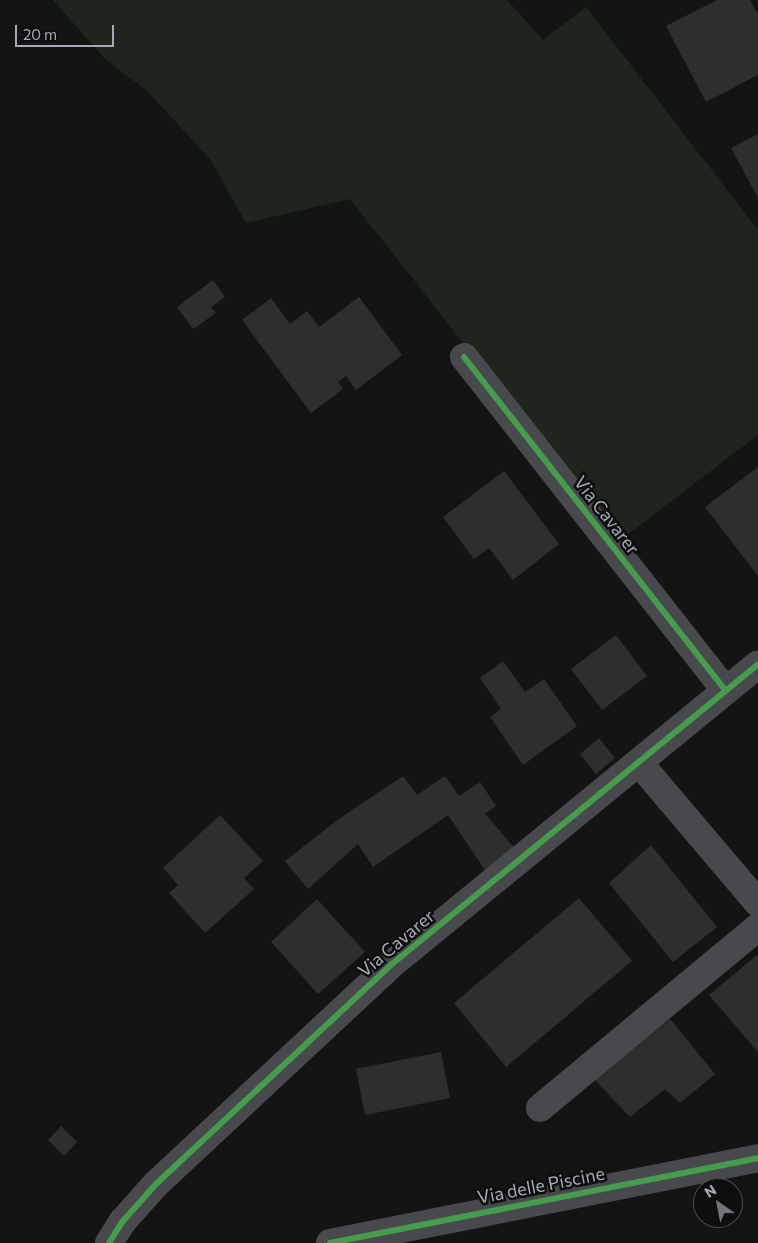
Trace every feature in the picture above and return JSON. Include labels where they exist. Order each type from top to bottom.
[{"type":"street","name":"Via Cavarer","points":[[464,357],[726,691]]},
{"type":"street","name":"Via Cavarer","points":[[109,1243],[123,1221],[156,1184],[313,1035],[392,964],[640,764],[758,664]]},
{"type":"street","points":[[640,764],[758,903]]},
{"type":"street","points":[[540,1108],[758,927]]},
{"type":"street","name":"Via delle Piscine","points":[[330,1243],[758,1158]]},
{"type":"shaded area","points":[[53,0],[507,0],[543,40],[586,7],[758,230],[758,435],[619,541],[350,199],[246,223],[210,159],[146,90],[105,59]]},
{"type":"building","points":[[717,0],[750,0],[758,14],[758,75],[706,102],[666,26]]},
{"type":"building","points":[[758,134],[758,198],[731,148]]},
{"type":"building","points":[[213,280],[225,297],[211,307],[216,313],[193,329],[177,307]]},
{"type":"building","points":[[359,297],[402,355],[356,390],[346,376],[338,382],[343,389],[311,413],[242,320],[271,298],[290,324],[307,311],[319,327]]},
{"type":"building","points":[[758,467],[758,576],[705,507]]},
{"type":"building","points":[[504,471],[559,544],[513,580],[489,548],[474,559],[443,517]]},
{"type":"building","points":[[616,635],[647,676],[602,710],[571,669]]},
{"type":"building","points":[[503,661],[525,692],[544,679],[577,726],[523,765],[490,717],[501,709],[480,678]]},
{"type":"building","points":[[599,738],[615,758],[596,774],[580,754]]},
{"type":"building","points":[[403,776],[417,795],[445,776],[459,796],[480,782],[496,806],[485,814],[518,852],[487,873],[448,815],[373,867],[358,844],[308,889],[285,861],[340,818]]},
{"type":"building","points":[[220,815],[263,861],[244,878],[254,889],[205,933],[169,893],[178,885],[163,868]]},
{"type":"building","points":[[651,845],[717,927],[673,962],[609,883]]},
{"type":"building","points":[[579,898],[632,961],[506,1067],[454,1003]]},
{"type":"building","points":[[317,899],[365,952],[318,994],[271,942]]},
{"type":"building","points":[[758,956],[758,1052],[709,995]]},
{"type":"building","points":[[670,1019],[715,1074],[680,1103],[665,1089],[630,1117],[594,1079]]},
{"type":"building","points":[[441,1052],[450,1098],[365,1115],[356,1069]]},
{"type":"building","points":[[61,1126],[77,1142],[64,1156],[48,1140]]},
{"type":"cycle path","points":[[464,357],[726,691]]},
{"type":"cycle path","points":[[109,1243],[123,1221],[156,1184],[392,964],[758,664]]},
{"type":"cycle path","points":[[330,1243],[758,1158]]}]
